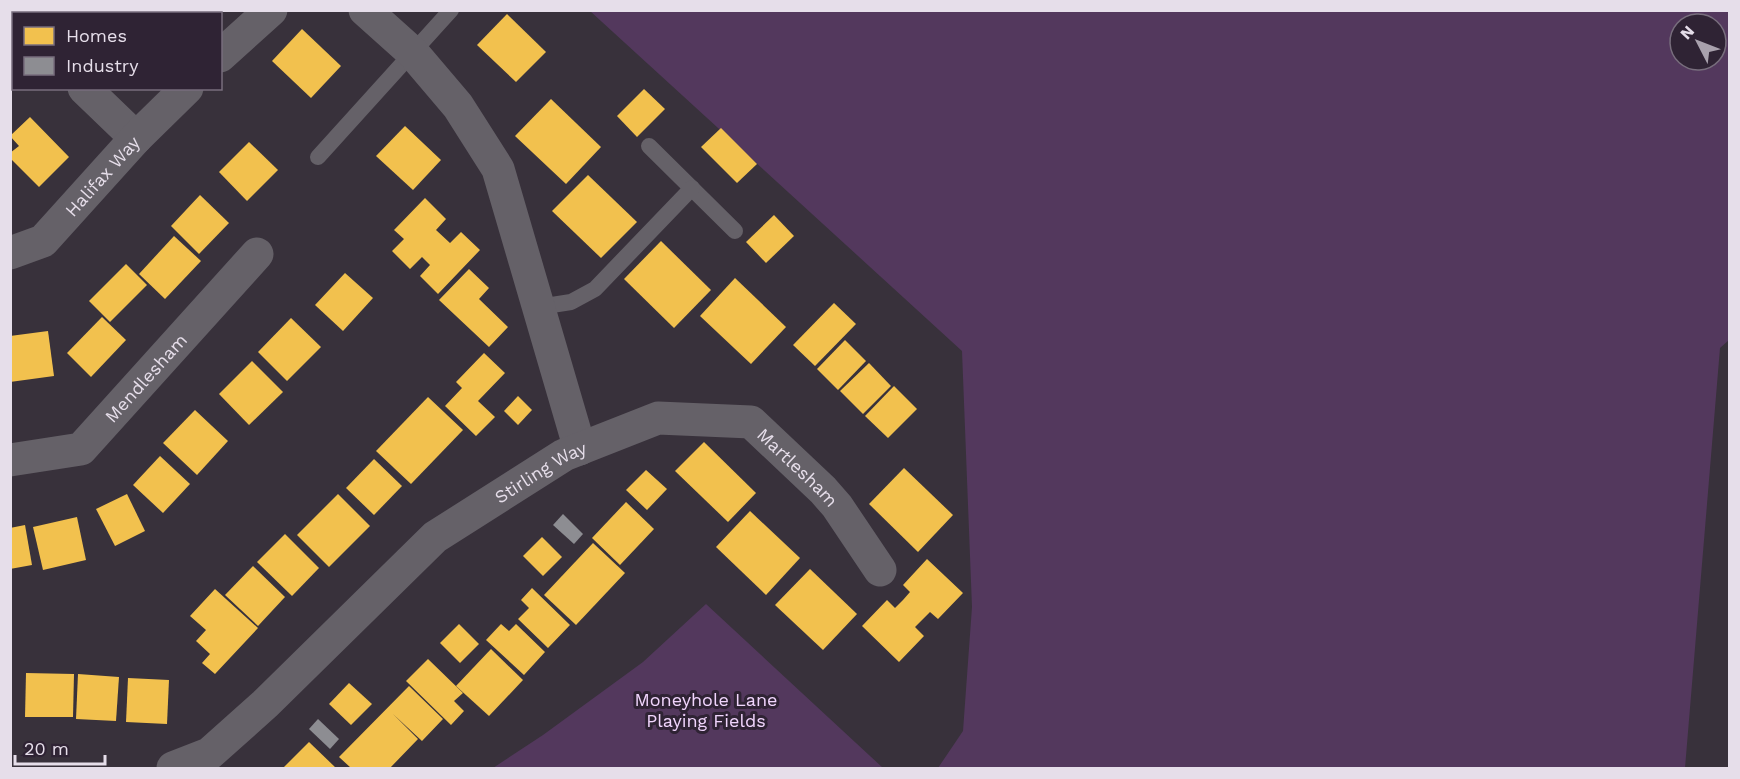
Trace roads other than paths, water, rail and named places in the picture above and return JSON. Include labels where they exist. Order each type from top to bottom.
[{"type":"street","points":[[222,54],[271,10]]},
{"type":"street","name":"Stirling Way","points":[[174,768],[208,754],[265,704],[435,537],[564,455],[580,448],[498,170],[458,106],[413,53],[365,10]]},
{"type":"street","points":[[86,90],[136,138]]},
{"type":"street","name":"Halifax Way","points":[[10,254],[43,241],[136,138],[185,90]]},
{"type":"street","name":"Mendlesham","points":[[10,460],[81,449],[257,254]]},
{"type":"street","name":"Martlesham","points":[[580,448],[658,418],[751,422],[837,506],[880,570]]},
{"type":"lane","points":[[318,156],[451,10]]},
{"type":"lane","points":[[649,146],[735,231]]},
{"type":"lane","points":[[538,307],[572,302],[595,289],[692,188]]},
{"type":"park label","name":"Moneyhole Lane Playing Fields","points":[[706,709]]}]
